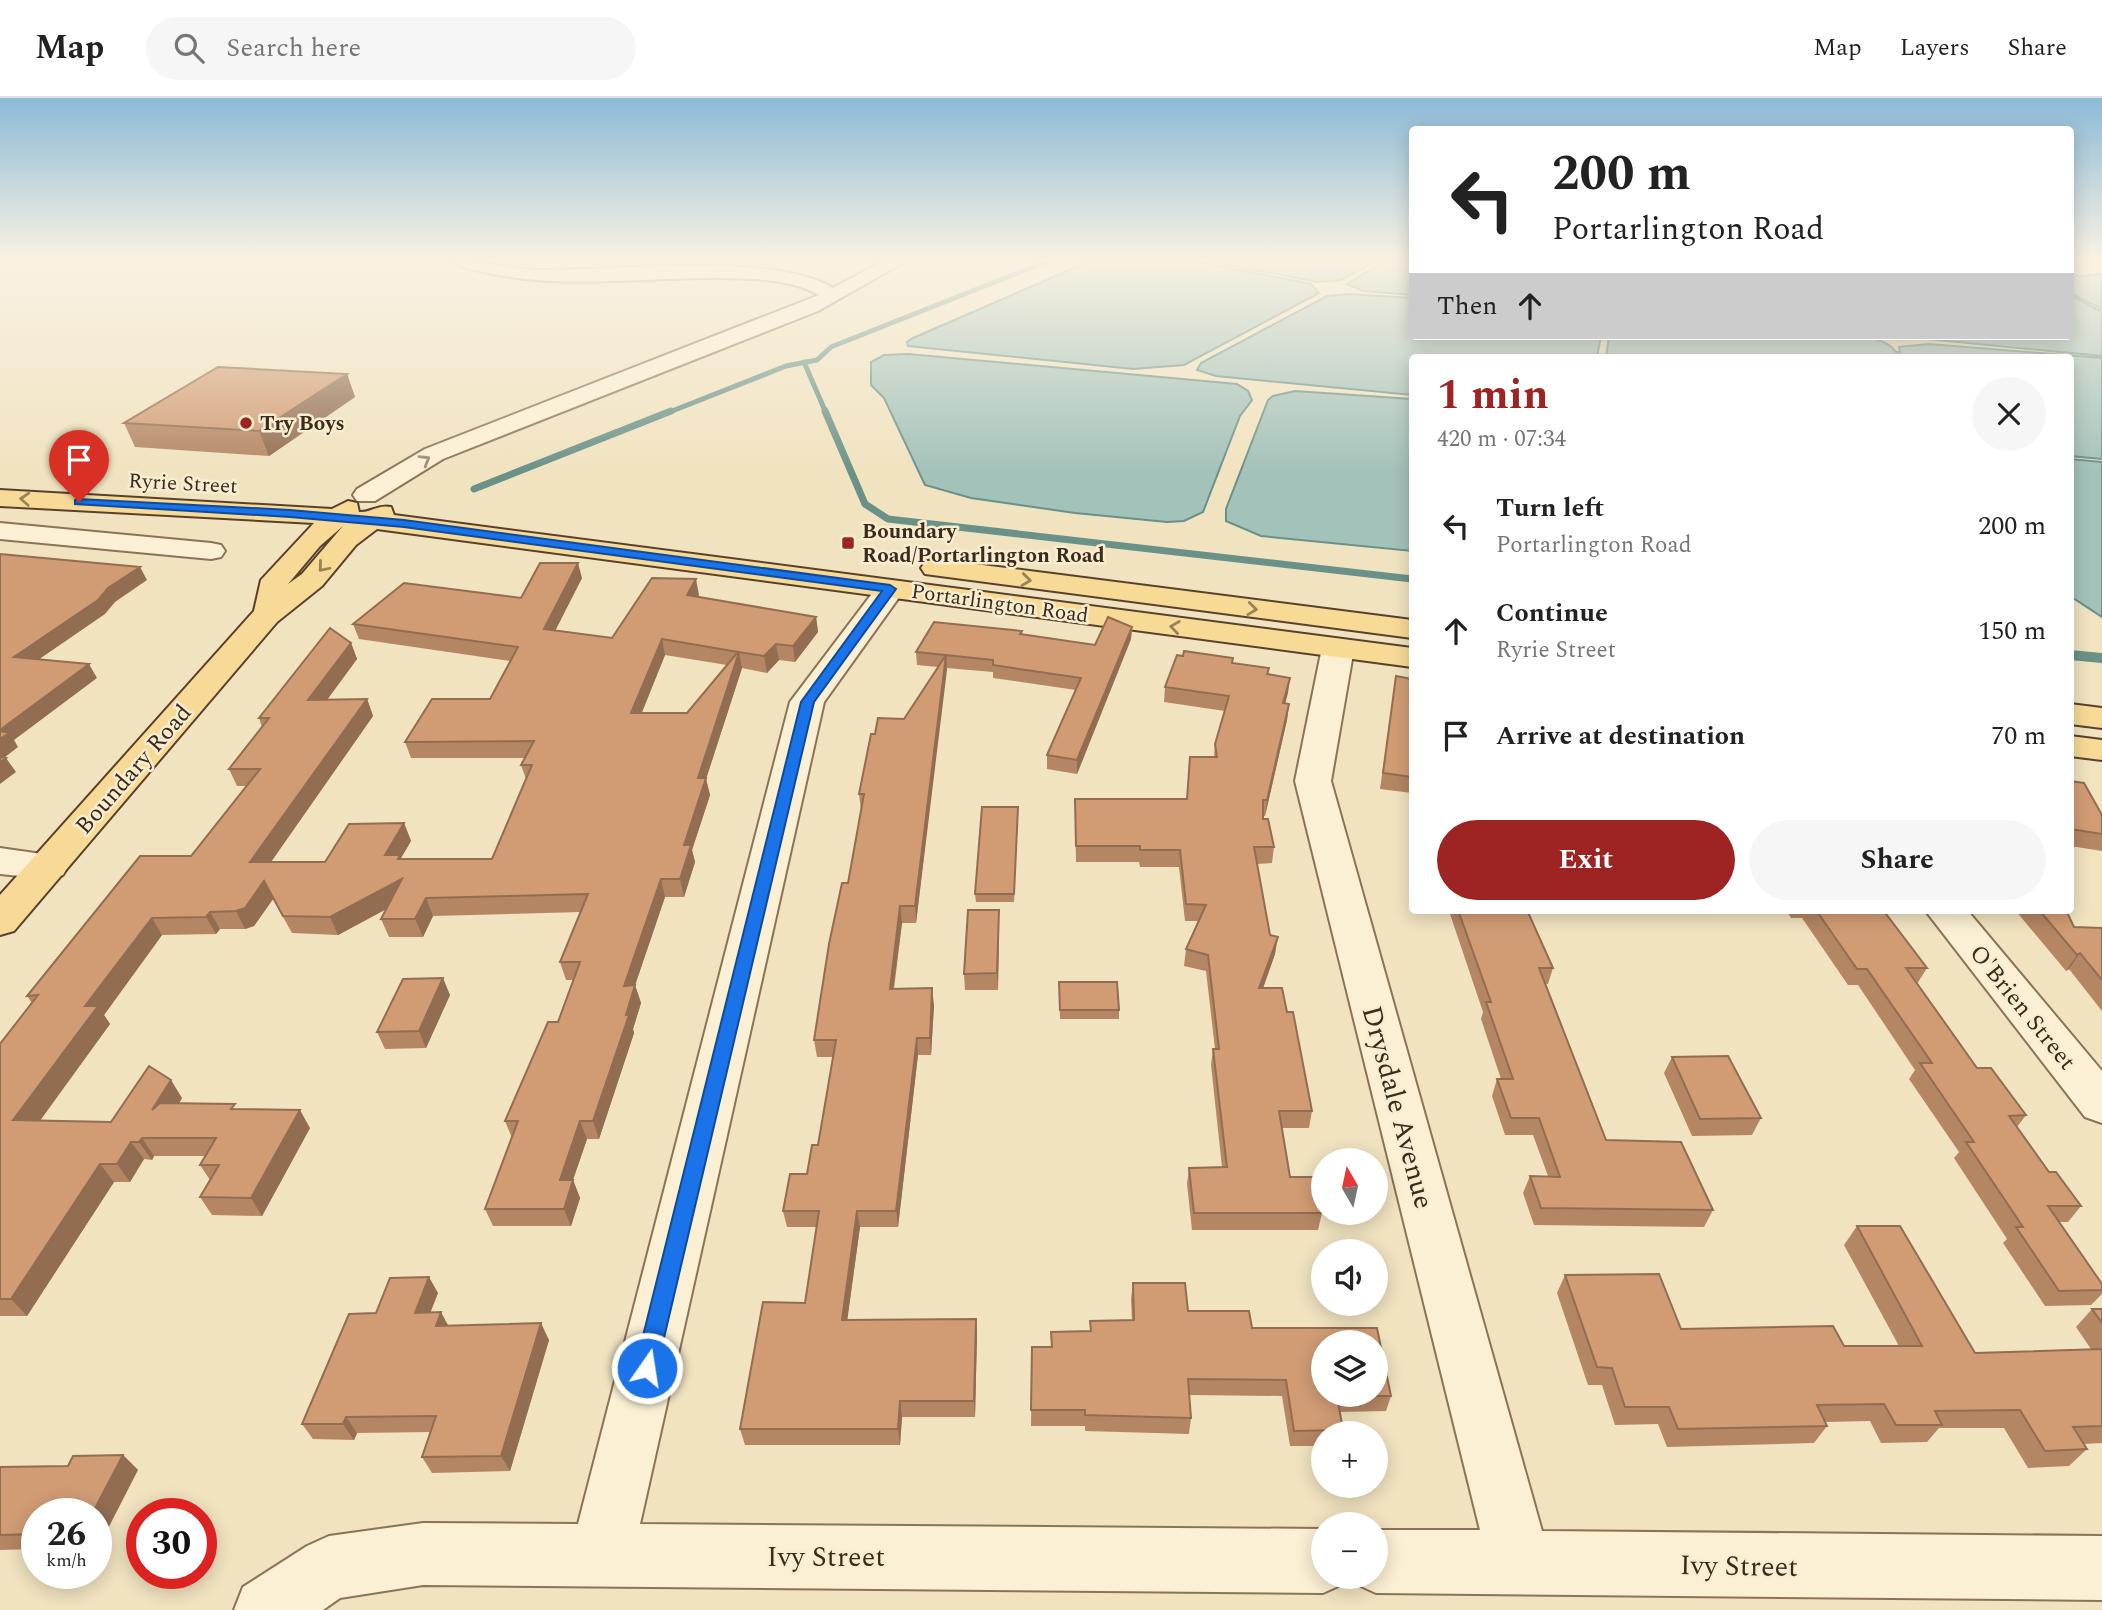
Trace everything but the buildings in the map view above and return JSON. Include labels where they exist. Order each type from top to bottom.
[{"type":"main road","name":"Ryrie Street","points":[[76,477],[369,508]]},
{"type":"main road","name":"Ryrie Street","points":[[0,498],[338,518]]},
{"type":"main road","name":"Boundary Road","points":[[0,921],[265,615],[312,580],[369,508],[400,498]]},
{"type":"main road","name":"Portarlington Road","points":[[400,498],[1409,629]]},
{"type":"main road","name":"Portarlington Road","points":[[338,518],[369,508],[890,589],[1409,658]]},
{"type":"main road","name":"Boundary Road","points":[[265,615],[275,580],[310,540],[338,518]]},
{"type":"main road","points":[[2074,714],[2102,718]]},
{"type":"main road","points":[[2074,746],[2102,750]]},
{"type":"street","points":[[369,508],[433,454],[744,332]]},
{"type":"street","points":[[400,498],[482,444],[787,332]]},
{"type":"street","points":[[0,531],[211,551]]},
{"type":"street","points":[[602,1554],[807,702],[890,589]]},
{"type":"street","name":"Drysdale Avenue","points":[[1338,649],[1313,781],[1518,1562]]},
{"type":"street","points":[[0,861],[49,866]]},
{"type":"street","name":"O'Brien Street","points":[[1948,914],[2102,1104]]},
{"type":"street","name":"Ivy Street","points":[[266,1610],[330,1568],[423,1553],[1311,1561]]},
{"type":"street","name":"Ivy Street","points":[[1388,1561],[2102,1568]]},
{"type":"water","points":[[928,332],[1247,332],[1184,365],[1133,369],[908,346],[907,342]]},
{"type":"water","points":[[1260,332],[1409,332],[1409,340],[1600,340],[1598,354],[1409,354],[1409,395],[1216,376],[1197,370],[1201,363]]},
{"type":"water","points":[[2074,332],[2102,332],[2102,356],[1937,340],[2074,340]]},
{"type":"water","points":[[1608,340],[1879,340],[1896,352],[1900,352],[1899,347],[1929,344],[2053,354],[1606,354]]},
{"type":"water","points":[[908,354],[1237,384],[1248,391],[1252,400],[1240,416],[1203,512],[1184,521],[1167,522],[1075,513],[971,498],[925,485],[884,398],[871,385],[871,362],[884,355]]},
{"type":"water","points":[[2074,356],[2102,358],[2102,459],[2074,456]]},
{"type":"water","points":[[1295,391],[1409,399],[1409,551],[1261,536],[1226,521],[1226,509],[1268,400],[1273,396]]},
{"type":"water","points":[[2074,459],[2102,462],[2102,617],[2074,599]]},
{"type":"waterway","points":[[804,362],[817,360],[831,347],[870,332]]},
{"type":"waterway","points":[[667,413],[786,366],[804,362]]},
{"type":"waterway","points":[[804,362],[826,413]]},
{"type":"waterway","points":[[474,489],[671,411]]},
{"type":"waterway","points":[[825,411],[865,504],[888,519],[1409,579]]},
{"type":"waterway","points":[[2074,655],[2102,658]]},
{"type":"place","name":"Try Boys","points":[[246,423]]},
{"type":"place","name":"Boundary Road/Portarlington Road","points":[[848,543]]},
{"type":"route","points":[[79,502],[290,513],[404,524],[890,589],[807,702],[647,1368]]}]
